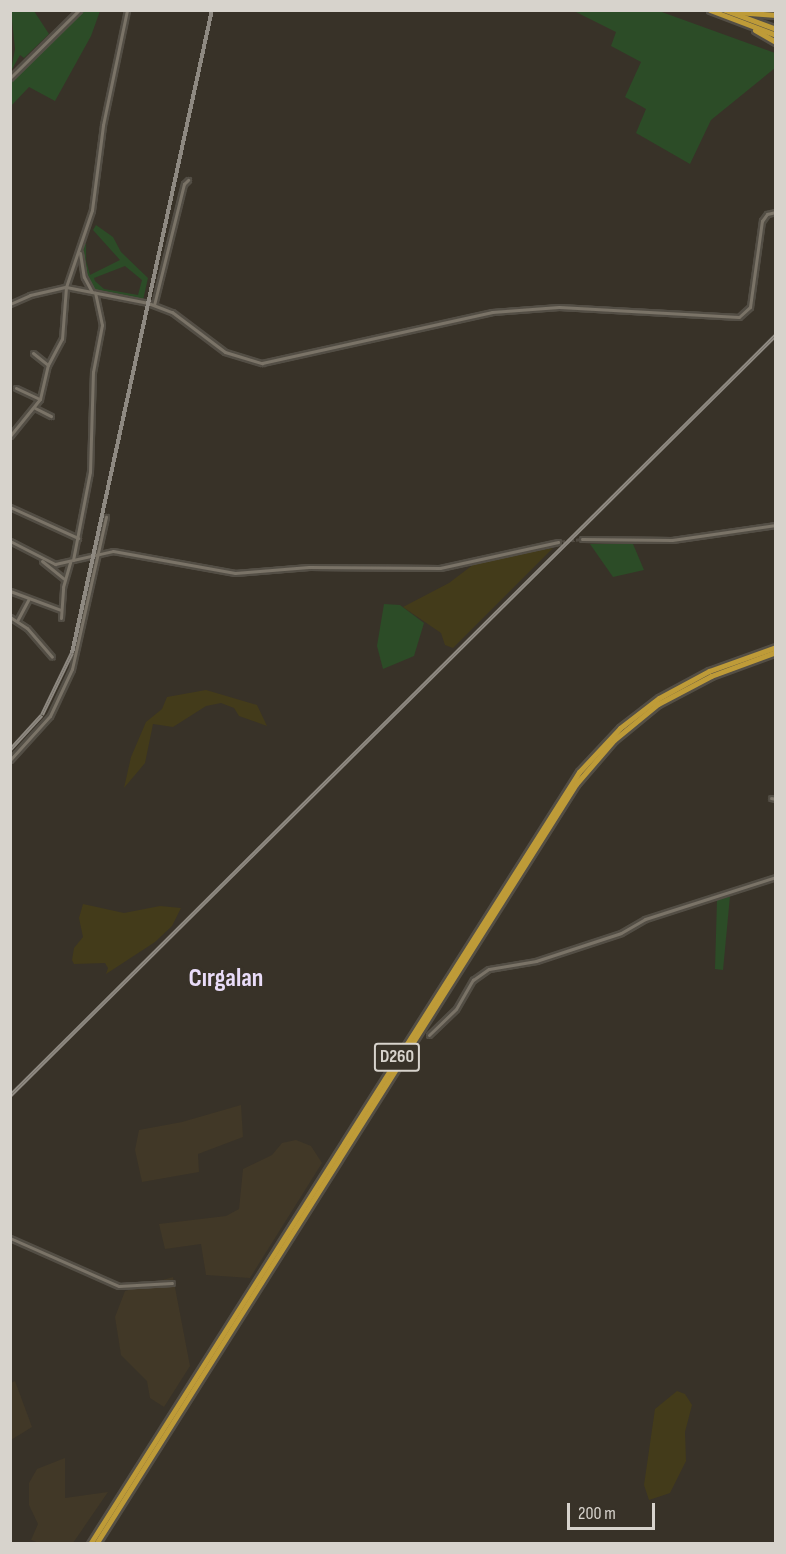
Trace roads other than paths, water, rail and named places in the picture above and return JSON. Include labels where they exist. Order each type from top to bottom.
[{"type":"highway","points":[[710,10],[776,29]]},
{"type":"highway","points":[[725,10],[776,42]]},
{"type":"highway","points":[[732,16],[776,15]]},
{"type":"highway","points":[[732,16],[776,34]]},
{"type":"highway","name":"D260","points":[[90,1544],[579,772],[620,728],[658,698],[709,671],[776,646]]},
{"type":"highway","name":"D260","points":[[96,1544],[576,784],[614,740],[658,704],[711,676],[776,652]]},
{"type":"street","points":[[10,78],[79,10]]},
{"type":"street","points":[[10,436],[40,399],[48,365],[62,339],[66,287],[81,248],[94,202],[103,126],[127,10]]},
{"type":"street","points":[[154,305],[184,184],[188,180]]},
{"type":"street","points":[[10,304],[30,295],[66,287],[154,305],[177,315],[222,350],[258,363],[492,312],[560,308],[739,317],[750,307],[762,221],[767,214],[776,212]]},
{"type":"street","points":[[62,618],[64,579],[78,538],[90,472],[93,372],[102,325],[94,292],[83,273],[81,248]]},
{"type":"street","points":[[33,353],[48,365]]},
{"type":"street","points":[[16,388],[40,399]]},
{"type":"street","points":[[35,408],[51,416]]},
{"type":"street","points":[[10,507],[78,538]]},
{"type":"street","points":[[10,760],[50,716],[69,677],[106,517]]},
{"type":"street","points":[[582,539],[666,541],[776,525]]},
{"type":"street","points":[[10,541],[41,559],[64,579]]},
{"type":"street","points":[[41,559],[58,564],[113,551],[211,571],[244,573],[309,567],[440,568],[558,542]]},
{"type":"street","points":[[10,591],[28,600],[61,610]]},
{"type":"street","points":[[17,621],[28,600]]},
{"type":"street","points":[[10,617],[17,621],[52,657]]},
{"type":"street","points":[[429,1035],[456,1009],[473,980],[489,969],[536,961],[621,933],[645,919],[741,891],[755,882],[776,877]]},
{"type":"street","points":[[10,1238],[118,1286],[172,1283]]},
{"type":"tunnel","points":[[558,542],[582,539]]},
{"type":"railway","points":[[10,750],[42,715],[72,653],[212,10]]},
{"type":"railway","points":[[10,1096],[776,335]]},
{"type":"district","name":"Cırgalan","points":[[226,979]]}]
